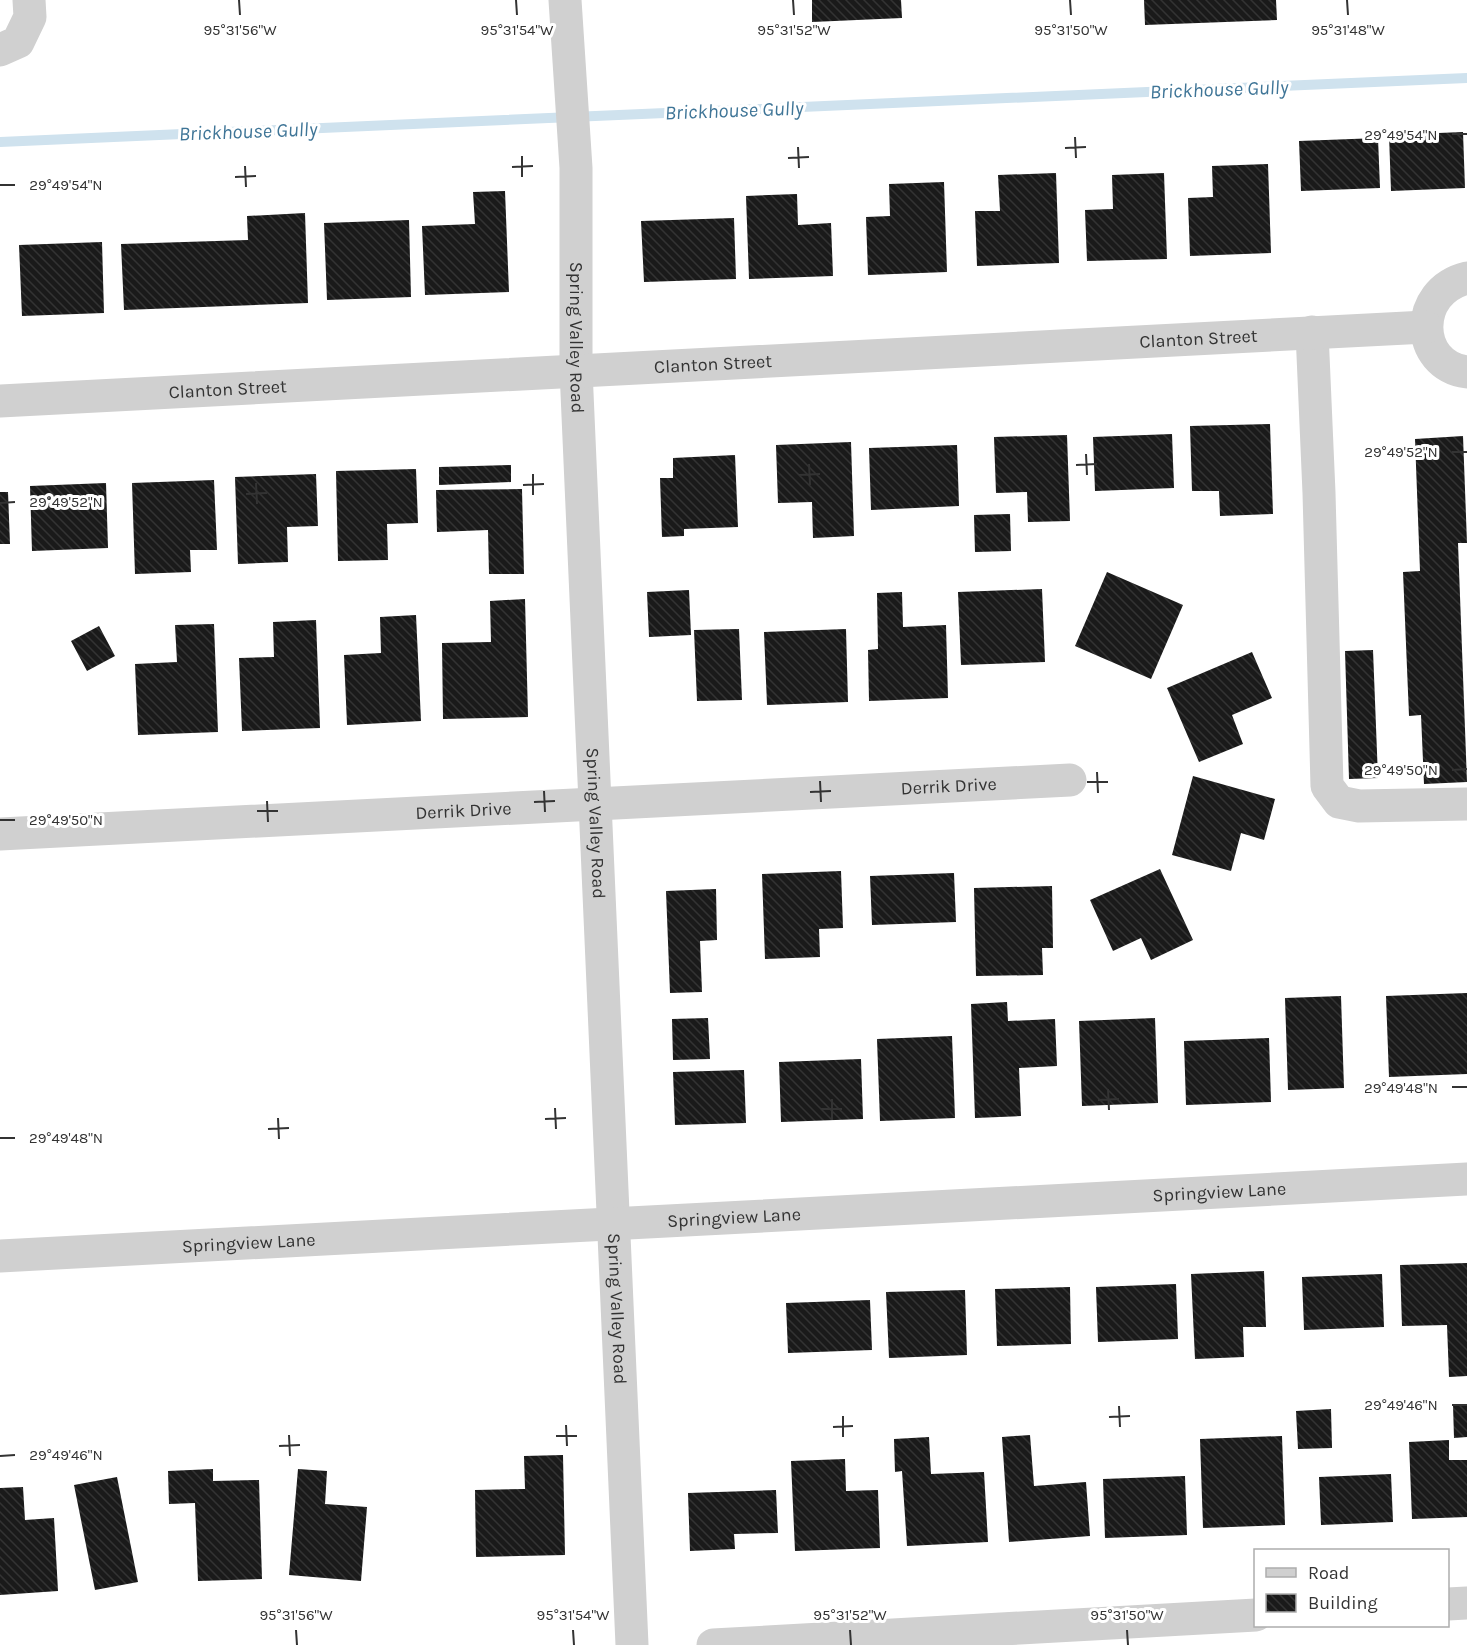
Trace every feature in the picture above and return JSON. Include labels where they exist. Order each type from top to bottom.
[{"type":"street","points":[[0,50],[18,42],[30,17],[29,0]]},
{"type":"street","name":"Spring Valley Road","points":[[565,0],[576,168],[576,370],[632,1645]]},
{"type":"street","points":[[1467,278],[1454,281],[1439,292],[1429,308],[1426,327],[1431,346],[1443,362],[1459,371],[1467,372]]},
{"type":"street","name":"Clanton Street","points":[[0,401],[1426,327]]},
{"type":"street","points":[[1312,332],[1320,493],[1327,786],[1339,802],[1359,806],[1467,804]]},
{"type":"street","name":"Derrik Drive","points":[[0,834],[1070,780]]},
{"type":"street","name":"Springview Lane","points":[[0,1256],[1467,1179]]},
{"type":"street","points":[[1449,1604],[1467,1603]]},
{"type":"street","points":[[713,1645],[1254,1615]]},
{"type":"building","points":[[812,0],[901,0],[902,18],[812,22]]},
{"type":"building","points":[[1144,0],[1276,0],[1277,20],[1145,25]]},
{"type":"building","points":[[1463,132],[1465,188],[1391,191],[1389,135]]},
{"type":"building","points":[[1378,138],[1380,188],[1301,191],[1299,141]]},
{"type":"building","points":[[1268,164],[1271,253],[1190,256],[1188,198],[1213,197],[1212,166]]},
{"type":"building","points":[[1056,173],[1059,263],[977,266],[975,211],[1000,211],[998,175]]},
{"type":"building","points":[[1164,173],[1167,259],[1087,261],[1085,210],[1113,209],[1112,175]]},
{"type":"building","points":[[944,182],[947,272],[868,275],[866,217],[890,216],[889,184]]},
{"type":"building","points":[[505,191],[509,292],[425,295],[422,226],[475,224],[473,192]]},
{"type":"building","points":[[797,194],[798,225],[831,223],[833,276],[749,279],[746,196]]},
{"type":"building","points":[[305,213],[308,303],[124,310],[121,244],[248,240],[247,216]]},
{"type":"building","points":[[734,218],[736,279],[644,282],[641,221]]},
{"type":"building","points":[[409,220],[411,297],[327,300],[324,223]]},
{"type":"building","points":[[102,242],[104,313],[22,316],[19,245]]},
{"type":"building","points":[[1270,424],[1273,514],[1220,516],[1219,491],[1192,491],[1190,426]]},
{"type":"building","points":[[1172,434],[1174,488],[1095,491],[1093,437]]},
{"type":"building","points":[[1067,435],[1070,521],[1028,522],[1027,492],[996,493],[994,437]]},
{"type":"building","points":[[1463,436],[1467,543],[1458,543],[1467,782],[1424,784],[1421,715],[1409,716],[1403,572],[1420,571],[1415,439]]},
{"type":"building","points":[[851,442],[854,536],[813,538],[812,502],[778,503],[776,445]]},
{"type":"building","points":[[957,445],[959,506],[871,510],[869,448]]},
{"type":"building","points":[[735,455],[738,527],[684,529],[684,536],[662,537],[660,478],[673,478],[673,458]]},
{"type":"building","points":[[511,465],[511,482],[439,485],[439,467]]},
{"type":"building","points":[[416,469],[418,523],[387,524],[388,560],[338,561],[336,471]]},
{"type":"building","points":[[316,474],[318,526],[287,527],[288,562],[238,564],[235,477]]},
{"type":"building","points":[[214,480],[217,550],[190,550],[191,572],[135,574],[132,483]]},
{"type":"building","points":[[106,483],[108,548],[32,551],[30,486]]},
{"type":"building","points":[[522,489],[524,574],[489,574],[488,530],[437,532],[436,490]]},
{"type":"building","points":[[0,492],[8,492],[10,544],[0,544]]},
{"type":"building","points":[[1010,514],[1011,551],[975,552],[974,515]]},
{"type":"building","points":[[1107,572],[1183,605],[1151,679],[1075,646]]},
{"type":"building","points":[[1042,589],[1045,662],[961,665],[958,592]]},
{"type":"building","points":[[689,590],[691,635],[649,637],[647,592]]},
{"type":"building","points":[[902,592],[903,627],[946,625],[948,698],[869,701],[868,650],[878,649],[877,593]]},
{"type":"building","points":[[525,599],[528,717],[443,719],[442,643],[491,642],[490,601]]},
{"type":"building","points":[[416,615],[421,721],[347,725],[344,655],[381,653],[380,617]]},
{"type":"building","points":[[316,620],[320,728],[242,731],[239,658],[274,657],[273,622]]},
{"type":"building","points":[[214,624],[218,732],[138,735],[135,664],[177,662],[175,625]]},
{"type":"building","points":[[99,626],[115,656],[87,671],[71,641]]},
{"type":"building","points":[[739,629],[742,700],[697,701],[694,630]]},
{"type":"building","points":[[846,629],[848,702],[767,705],[764,632]]},
{"type":"building","points":[[1373,650],[1378,778],[1349,779],[1345,651]]},
{"type":"building","points":[[1252,652],[1272,698],[1232,715],[1243,744],[1199,762],[1167,688]]},
{"type":"building","points":[[1193,776],[1275,799],[1264,840],[1241,833],[1231,871],[1172,855]]},
{"type":"building","points":[[1160,869],[1193,940],[1151,960],[1141,938],[1113,951],[1090,900]]},
{"type":"building","points":[[841,871],[843,928],[819,929],[820,957],[765,959],[762,874]]},
{"type":"building","points":[[954,873],[956,922],[872,925],[870,876]]},
{"type":"building","points":[[1052,886],[1053,948],[1042,948],[1043,975],[976,976],[974,888]]},
{"type":"building","points":[[716,889],[717,940],[700,941],[702,992],[670,993],[666,891]]},
{"type":"building","points":[[1467,993],[1467,1074],[1389,1077],[1386,996]]},
{"type":"building","points":[[1341,996],[1344,1088],[1288,1090],[1285,998]]},
{"type":"building","points":[[1007,1002],[1008,1021],[1055,1019],[1057,1066],[1019,1068],[1021,1116],[975,1118],[971,1004]]},
{"type":"building","points":[[708,1018],[710,1059],[673,1060],[672,1019]]},
{"type":"building","points":[[1155,1018],[1158,1103],[1082,1106],[1079,1021]]},
{"type":"building","points":[[952,1036],[955,1118],[880,1121],[877,1039]]},
{"type":"building","points":[[1269,1038],[1271,1102],[1186,1105],[1184,1041]]},
{"type":"building","points":[[861,1059],[863,1119],[781,1122],[779,1062]]},
{"type":"building","points":[[744,1070],[746,1123],[675,1125],[673,1072]]},
{"type":"building","points":[[1467,1263],[1467,1376],[1449,1377],[1447,1325],[1402,1326],[1400,1265]]},
{"type":"building","points":[[1264,1271],[1266,1327],[1243,1327],[1244,1357],[1195,1359],[1191,1274]]},
{"type":"building","points":[[1382,1274],[1384,1327],[1304,1330],[1302,1277]]},
{"type":"building","points":[[1176,1284],[1178,1339],[1098,1342],[1096,1287]]},
{"type":"building","points":[[1070,1287],[1071,1344],[997,1346],[995,1289]]},
{"type":"building","points":[[965,1290],[967,1355],[889,1358],[886,1292]]},
{"type":"building","points":[[870,1300],[872,1350],[788,1353],[786,1303]]},
{"type":"building","points":[[1467,1404],[1467,1437],[1454,1438],[1453,1405]]},
{"type":"building","points":[[1331,1409],[1332,1448],[1298,1449],[1296,1411]]},
{"type":"building","points":[[1030,1435],[1034,1486],[1086,1482],[1090,1536],[1009,1542],[1002,1437]]},
{"type":"building","points":[[1282,1436],[1285,1525],[1203,1528],[1200,1439]]},
{"type":"building","points":[[929,1437],[931,1474],[984,1472],[988,1542],[907,1546],[902,1471],[895,1472],[894,1439]]},
{"type":"building","points":[[1449,1440],[1449,1460],[1467,1460],[1467,1517],[1412,1519],[1409,1442]]},
{"type":"building","points":[[563,1455],[565,1555],[476,1557],[475,1490],[525,1489],[524,1456]]},
{"type":"building","points":[[845,1459],[846,1491],[878,1490],[880,1548],[795,1551],[791,1461]]},
{"type":"building","points":[[213,1469],[213,1481],[259,1480],[262,1579],[198,1581],[195,1503],[169,1504],[168,1471]]},
{"type":"building","points":[[298,1469],[327,1471],[325,1504],[367,1507],[361,1581],[289,1575]]},
{"type":"building","points":[[1391,1474],[1393,1522],[1321,1525],[1319,1477]]},
{"type":"building","points":[[1185,1476],[1187,1535],[1105,1538],[1103,1479]]},
{"type":"building","points":[[117,1477],[138,1582],[95,1590],[74,1485]]},
{"type":"building","points":[[23,1487],[25,1520],[54,1518],[58,1591],[0,1595],[0,1488]]},
{"type":"building","points":[[776,1490],[778,1533],[734,1534],[735,1549],[690,1551],[688,1493]]},
{"type":"waterway","name":"Brickhouse Gully","points":[[0,142],[1467,78]]}]
